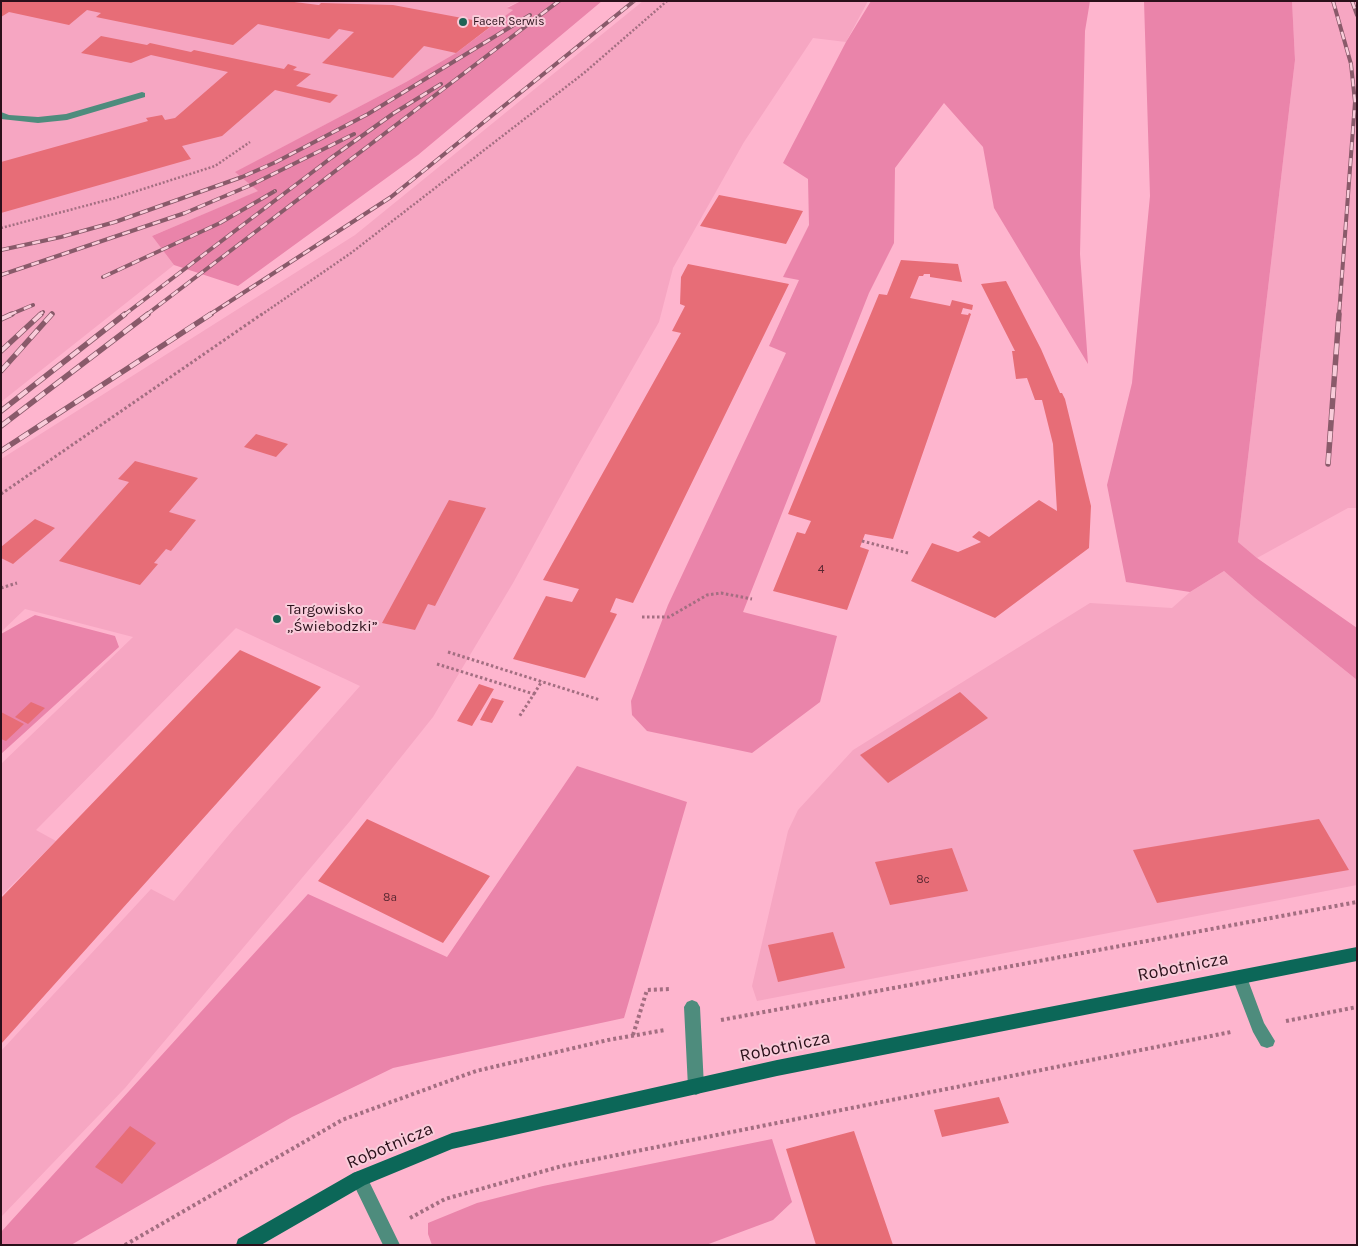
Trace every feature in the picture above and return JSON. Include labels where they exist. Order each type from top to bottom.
[{"type":"street","name":"Robotnicza","points":[[244,1245],[359,1178],[452,1141],[786,1066],[1357,954]]},
{"type":"lane","points":[[1,115],[7,118],[38,120],[67,117],[142,95]]},
{"type":"lane","points":[[1240,977],[1258,1026],[1267,1041]]},
{"type":"lane","points":[[692,1007],[696,1087]]},
{"type":"lane","points":[[359,1178],[389,1238]]},
{"type":"path","points":[[1,494],[350,253],[584,73],[666,1]]},
{"type":"path","points":[[1,228],[115,198],[215,166],[250,142]]},
{"type":"path","points":[[862,541],[908,553]]},
{"type":"path","points":[[1,588],[17,583]]},
{"type":"path","points":[[642,617],[669,617],[707,595],[721,593],[752,599]]},
{"type":"path","points":[[448,652],[600,700]]},
{"type":"path","points":[[437,664],[534,694]]},
{"type":"path","points":[[520,717],[542,681]]},
{"type":"path","points":[[125,1245],[342,1120],[476,1072],[633,1035],[1357,902]]},
{"type":"path","points":[[633,1035],[647,990],[672,989]]},
{"type":"path","points":[[389,1238],[445,1199],[562,1166],[1357,1007]]},
{"type":"shaded area","points":[[1,1],[521,1],[507,7],[513,10],[456,53],[406,82],[236,172],[259,191],[152,236],[174,265],[1,402]]},
{"type":"shaded area","points":[[521,1],[602,1],[418,155],[238,286],[174,265],[152,236],[258,191],[235,172],[406,82],[456,53],[513,10],[507,8]]},
{"type":"shaded area","name":"Targowisko „Świebodzki”","points":[[643,1],[868,1],[846,42],[813,38],[744,142],[673,268],[659,322],[513,583],[433,717],[350,821],[125,1088],[1,1217],[1,1051],[151,889],[174,901],[233,830],[360,686],[236,628],[36,830],[56,841],[1,896],[1,764],[133,637],[25,609],[1,632],[1,459],[355,235]]},
{"type":"shaded area","points":[[871,1],[1090,1],[1085,31],[1080,254],[1088,364],[994,208],[983,147],[944,103],[895,168],[894,243],[869,293],[743,612],[837,636],[820,702],[752,753],[647,731],[632,715],[631,701],[668,605],[786,353],[769,346],[799,280],[783,277],[809,225],[808,179],[783,163],[846,42]]},
{"type":"shaded area","points":[[1144,1],[1292,1],[1295,60],[1238,542],[1257,558],[1357,628],[1357,680],[1224,571],[1190,592],[1126,582],[1107,485],[1132,383],[1150,196]]},
{"type":"shaded area","points":[[1292,1],[1357,1],[1357,508],[1348,508],[1257,558],[1238,542],[1295,60]]},
{"type":"shaded area","points":[[1224,571],[1357,680],[1357,885],[757,1001],[752,986],[788,831],[798,810],[853,750],[1090,603],[1172,608],[1190,592]]},
{"type":"shaded area","points":[[35,615],[115,636],[119,647],[1,754],[1,634]]},
{"type":"shaded area","points":[[577,766],[687,802],[624,1018],[393,1068],[292,1117],[71,1245],[1,1245],[1,1232],[308,894],[447,957]]},
{"type":"shaded area","points":[[772,1139],[792,1202],[773,1220],[706,1245],[432,1245],[428,1234],[428,1223],[477,1203],[543,1186]]},
{"type":"building","points":[[1,1],[286,1],[319,5],[321,3],[393,5],[494,24],[456,53],[424,46],[393,78],[322,63],[354,32],[339,29],[329,39],[258,24],[233,45],[96,17],[101,13],[87,10],[69,25],[9,12],[1,17]]},
{"type":"building","points":[[101,36],[147,45],[150,43],[191,52],[194,50],[284,69],[288,64],[297,67],[293,70],[311,74],[296,86],[338,95],[330,103],[275,90],[222,136],[182,146],[191,159],[1,213],[1,162],[148,121],[146,118],[162,115],[165,120],[175,118],[228,72],[151,55],[131,63],[81,53]]},
{"type":"building","points":[[719,195],[803,211],[786,244],[700,226]]},
{"type":"building","points":[[901,260],[958,264],[962,282],[930,277],[930,274],[924,274],[919,276],[910,298],[950,306],[952,300],[973,305],[972,310],[963,308],[961,314],[971,314],[893,539],[865,534],[860,547],[869,550],[847,610],[773,591],[797,532],[805,534],[811,521],[788,514],[879,294],[887,295]]},
{"type":"building","points":[[688,264],[789,284],[633,603],[616,598],[610,612],[617,614],[585,678],[513,659],[546,596],[572,602],[579,589],[543,580],[681,333],[672,331],[685,306],[680,304],[681,277]]},
{"type":"building","points":[[1006,281],[1041,349],[1060,393],[1062,393],[1065,399],[1091,506],[1089,548],[995,618],[911,581],[932,543],[958,552],[981,542],[972,537],[979,531],[989,537],[1039,500],[1057,511],[1053,444],[1042,400],[1035,400],[1027,378],[1016,379],[1012,351],[1015,351],[981,284]]},
{"type":"building","points":[[256,434],[288,444],[276,457],[244,447]]},
{"type":"building","points":[[135,461],[198,478],[169,512],[196,520],[171,551],[166,549],[154,563],[158,564],[140,585],[59,561],[129,482],[118,479]]},
{"type":"building","points":[[449,500],[486,508],[435,606],[428,604],[415,630],[382,623]]},
{"type":"building","points":[[35,519],[55,528],[13,564],[1,558],[1,547]]},
{"type":"building","points":[[240,650],[321,687],[1,1044],[1,898]]},
{"type":"building","points":[[479,684],[494,689],[472,726],[457,721]]},
{"type":"building","points":[[960,692],[988,718],[888,783],[860,755]]},
{"type":"building","points":[[492,698],[504,701],[492,723],[480,720]]},
{"type":"building","points":[[31,702],[45,708],[28,724],[15,717]]},
{"type":"building","points":[[1,712],[24,724],[6,741],[1,739]]},
{"type":"building","points":[[367,819],[490,876],[443,943],[318,881]]},
{"type":"building","points":[[1319,819],[1349,870],[1157,903],[1133,850]]},
{"type":"building","points":[[952,848],[968,891],[890,905],[875,862]]},
{"type":"building","points":[[833,932],[845,968],[778,982],[768,945]]},
{"type":"building","points":[[999,1097],[1009,1123],[942,1137],[934,1110]]},
{"type":"building","points":[[130,1126],[156,1143],[122,1184],[95,1167]]},
{"type":"building","points":[[854,1131],[893,1245],[816,1245],[786,1149]]},
{"type":"railway","points":[[146,315],[559,1]]},
{"type":"railway","points":[[209,315],[391,197],[634,1]]},
{"type":"railway","points":[[1333,1],[1351,64],[1355,102],[1339,315]]},
{"type":"railway","points":[[1352,1],[1357,15]]},
{"type":"railway","points":[[1,250],[61,237],[115,222],[242,177],[276,162],[368,114],[530,15]]},
{"type":"railway","points":[[124,315],[331,158],[394,113],[441,84]]},
{"type":"railway","points":[[1,275],[185,213],[251,185],[354,134]]},
{"type":"railway","points":[[103,277],[220,223],[275,191]]},
{"type":"railway","points":[[9,315],[33,305]]},
{"type":"railway","points":[[39,315],[43,312]]},
{"type":"railway","points":[[1,319],[12,314]]},
{"type":"railway","points":[[1,351],[41,314]]},
{"type":"railway","points":[[1,371],[52,314]]},
{"type":"railway","points":[[1,411],[125,314]]},
{"type":"railway","points":[[1,426],[148,314]]},
{"type":"railway","points":[[1,451],[211,314]]},
{"type":"railway","points":[[1328,464],[1339,314]]},
{"type":"place","name":"FaceR Serwis","points":[[463,22]]},
{"type":"place","name":"Targowisko „Świebodzki”","points":[[277,619]]}]
